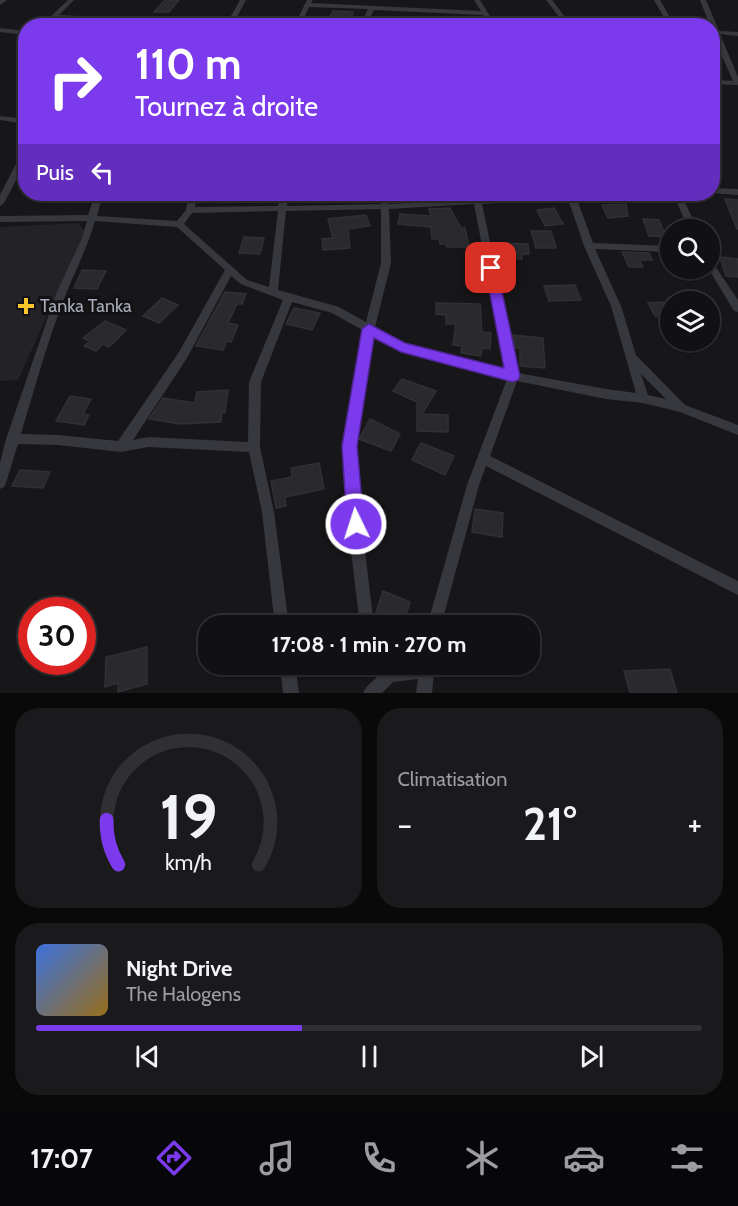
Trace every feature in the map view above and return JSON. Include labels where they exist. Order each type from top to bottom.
[{"type":"street","points":[[0,3],[4,0]]},
{"type":"street","points":[[54,16],[71,0]]},
{"type":"street","points":[[233,18],[243,0]]},
{"type":"street","points":[[477,0],[488,18]]},
{"type":"street","points":[[549,0],[563,18]]},
{"type":"street","points":[[657,0],[667,18]]},
{"type":"street","points":[[703,0],[710,18]]},
{"type":"street","points":[[301,18],[309,3],[371,9],[485,13]]},
{"type":"street","points":[[367,18],[371,9]]},
{"type":"street","points":[[54,16],[93,18]]},
{"type":"street","points":[[0,30],[18,32]]},
{"type":"street","points":[[720,32],[738,34]]},
{"type":"street","points":[[720,43],[738,83],[720,82]]},
{"type":"street","points":[[0,118],[18,121]]},
{"type":"street","points":[[0,203],[18,168]]},
{"type":"street","points":[[720,191],[738,192]]},
{"type":"street","points":[[1,476],[57,304],[86,238],[96,201]]},
{"type":"street","points":[[179,224],[190,210],[192,201]]},
{"type":"street","points":[[273,292],[283,201]]},
{"type":"street","points":[[366,615],[357,543],[350,446],[369,329],[386,263],[386,201]]},
{"type":"street","points":[[190,210],[387,207],[447,201]]},
{"type":"street","points":[[437,615],[473,485],[513,376],[478,201]]},
{"type":"street","points":[[573,201],[589,246],[616,306],[643,398]]},
{"type":"street","points":[[680,201],[689,219]]},
{"type":"street","points":[[0,219],[90,218],[179,224],[244,282],[289,298],[334,310],[401,347],[513,376],[606,394],[643,398],[681,408],[738,430]]},
{"type":"street","points":[[589,246],[660,249]]},
{"type":"street","points":[[121,447],[183,355],[230,270]]},
{"type":"street","points":[[719,279],[738,308]]},
{"type":"street","points":[[281,615],[268,512],[254,447],[255,382],[289,298]]},
{"type":"street","points":[[631,356],[681,408]]},
{"type":"street","points":[[12,439],[58,440],[121,447],[147,442],[254,447]]},
{"type":"street","points":[[483,459],[738,588]]},
{"type":"street","points":[[289,675],[291,693]]},
{"type":"street","points":[[371,693],[383,675]]},
{"type":"street","points":[[424,693],[427,675]]},
{"type":"shaded area","name":"Tanka Tanka","points":[[78,223],[85,232],[18,380],[0,381],[0,227]]},
{"type":"building","points":[[165,0],[179,0],[169,12],[154,12]]},
{"type":"building","points":[[333,11],[353,12],[351,18],[329,18]]},
{"type":"building","points":[[725,199],[738,200],[738,229],[737,229]]},
{"type":"building","points":[[626,204],[628,216],[608,218],[602,205]]},
{"type":"building","points":[[450,208],[461,228],[465,228],[469,247],[447,247],[446,244],[440,244],[439,239],[432,239],[431,227],[398,224],[400,214],[431,216],[429,209]]},
{"type":"building","points":[[554,208],[563,224],[545,226],[537,210]]},
{"type":"building","points":[[366,215],[370,226],[348,229],[350,248],[323,250],[322,239],[333,238],[328,219]]},
{"type":"building","points":[[643,219],[659,220],[660,237],[649,236]]},
{"type":"building","points":[[531,231],[551,231],[556,248],[536,248]]},
{"type":"building","points":[[244,237],[264,238],[260,254],[239,253]]},
{"type":"building","points":[[500,243],[528,244],[529,254],[522,254],[522,259],[502,258]]},
{"type":"building","points":[[622,252],[649,253],[652,260],[639,260],[643,267],[629,267]]},
{"type":"building","points":[[720,257],[738,259],[738,277],[726,276]]},
{"type":"building","points":[[82,270],[106,271],[97,289],[74,288]]},
{"type":"building","points":[[575,285],[581,300],[549,301],[544,286]]},
{"type":"building","points":[[225,292],[246,294],[242,304],[237,304],[228,323],[238,325],[231,342],[227,341],[223,350],[196,346]]},
{"type":"building","points":[[162,298],[178,305],[159,323],[143,316]]},
{"type":"building","points":[[660,302],[660,316],[655,316],[648,303]]},
{"type":"building","points":[[436,303],[480,304],[482,332],[491,333],[490,349],[482,348],[481,356],[461,353],[462,346],[453,345],[456,324],[446,324],[446,315],[436,314]]},
{"type":"building","points":[[294,308],[320,313],[312,330],[286,324]]},
{"type":"building","points":[[105,321],[126,330],[109,347],[103,344],[96,351],[84,346],[90,341],[83,338]]},
{"type":"building","points":[[512,335],[543,338],[545,368],[520,366],[520,348],[515,348]]},
{"type":"building","points":[[402,379],[436,391],[422,414],[448,415],[448,432],[417,431],[417,402],[393,391]]},
{"type":"building","points":[[228,390],[225,413],[222,413],[221,422],[180,424],[149,419],[163,398],[195,403],[197,392]]},
{"type":"building","points":[[70,396],[91,399],[83,414],[89,415],[84,425],[56,421]]},
{"type":"building","points":[[370,419],[400,434],[391,451],[359,439]]},
{"type":"building","points":[[421,443],[454,456],[445,475],[412,460]]},
{"type":"building","points":[[319,463],[324,489],[285,497],[286,506],[276,508],[271,481],[292,477],[291,468]]},
{"type":"building","points":[[20,470],[50,472],[43,488],[12,486]]},
{"type":"building","points":[[475,509],[503,513],[502,537],[472,532]]},
{"type":"building","points":[[383,591],[410,602],[406,615],[375,615]]},
{"type":"building","points":[[147,647],[147,684],[118,692],[118,683],[105,687],[106,657]]},
{"type":"building","points":[[670,669],[677,693],[630,693],[624,671]]},
{"type":"place","name":"Tanka Tanka","points":[[26,306]]},
{"type":"route","points":[[356,524],[350,446],[369,329],[401,347],[513,376],[491,268]]}]
